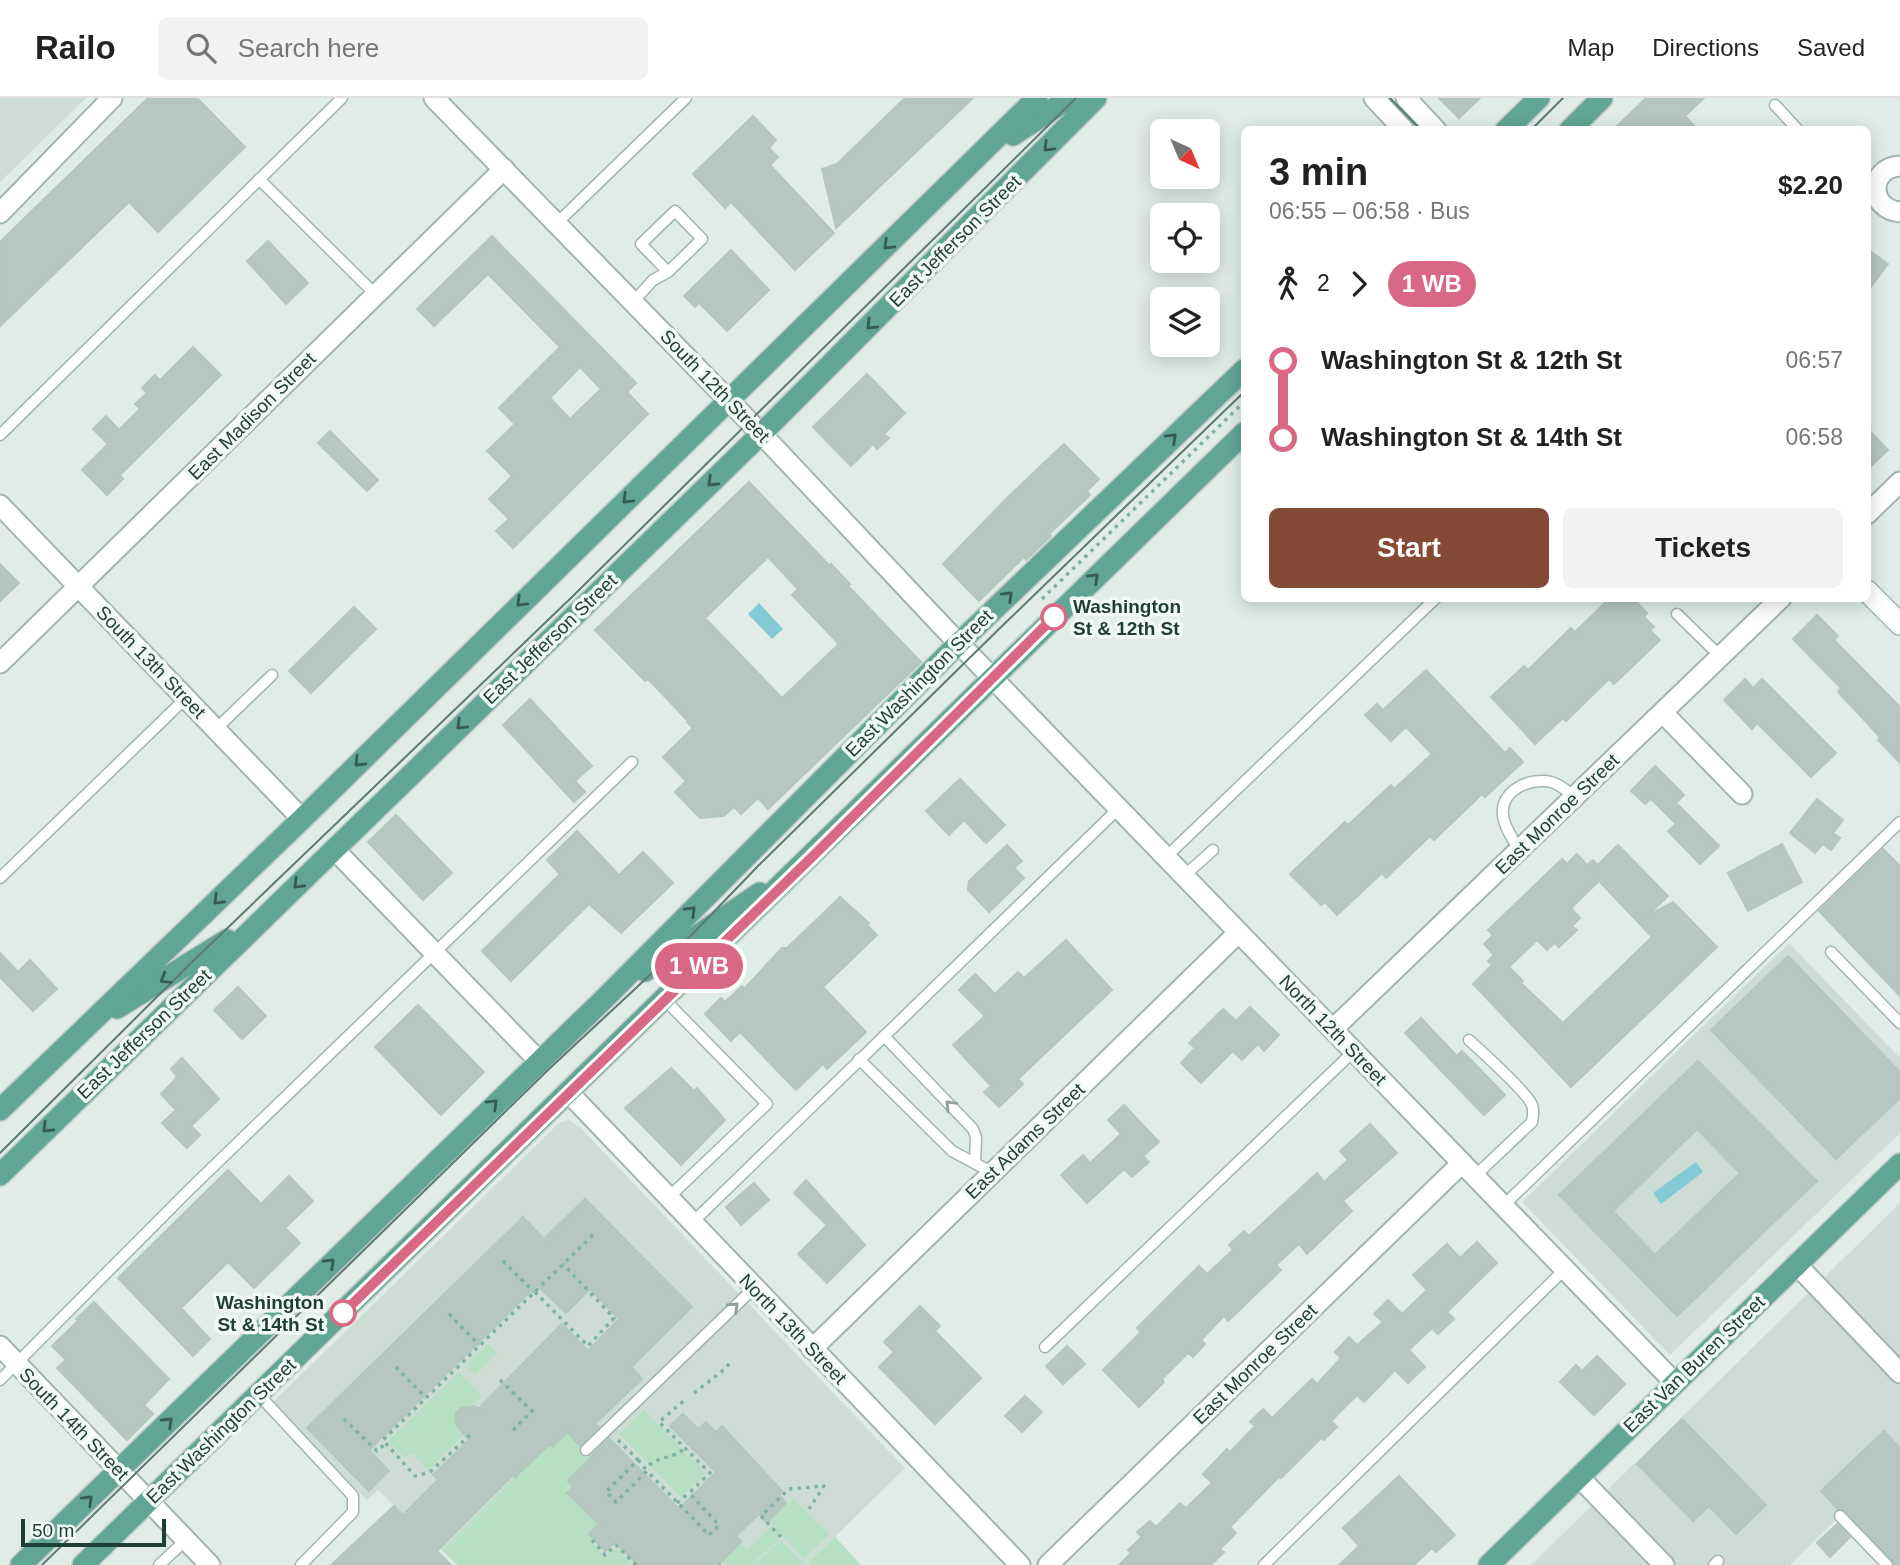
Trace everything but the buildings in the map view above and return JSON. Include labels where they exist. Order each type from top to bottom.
[{"type":"main road","name":"East Jefferson Street","points":[[0,1110],[302,819],[1037,98]]},
{"type":"main road","name":"East Jefferson Street","points":[[974,161],[1070,98]]},
{"type":"main road","name":"East Jefferson Street","points":[[0,1175],[761,434],[1096,98]]},
{"type":"main road","points":[[1510,126],[1539,98]]},
{"type":"main road","points":[[1574,126],[1602,98]]},
{"type":"main road","name":"East Washington Street","points":[[21,1565],[538,1060],[600,1003],[959,643],[1241,373]]},
{"type":"main road","name":"East Washington Street","points":[[83,1565],[1241,436]]},
{"type":"main road","name":"East Washington Street","points":[[600,1003],[811,858]]},
{"type":"main road","points":[[84,1028],[264,917]]},
{"type":"main road","name":"East Van Buren Street","points":[[1489,1565],[1900,1164]]},
{"type":"street","points":[[0,213],[112,98]]},
{"type":"street","name":"South 12th Street","points":[[434,98],[761,434],[992,677]]},
{"type":"street","points":[[1374,98],[1400,126]]},
{"type":"street","points":[[1406,98],[1432,126]]},
{"type":"street","points":[[1900,166],[1889,168],[1872,178],[1879,201],[1890,210],[1900,212]]},
{"type":"street","name":"East Madison Street","points":[[0,663],[504,169]]},
{"type":"street","points":[[1871,510],[1900,482]]},
{"type":"street","name":"South 13th Street","points":[[0,505],[302,819]]},
{"type":"street","points":[[1871,595],[1900,624]]},
{"type":"street","name":"East Monroe Street","points":[[1333,1028],[1777,602]]},
{"type":"street","name":"North 12th Street","points":[[992,677],[1674,1382]]},
{"type":"street","points":[[1663,713],[1742,794]]},
{"type":"street","points":[[334,849],[538,1060]]},
{"type":"street","name":"East Adams Street","points":[[813,1349],[1238,933]]},
{"type":"street","name":"North 13th Street","points":[[568,1092],[1020,1565]]},
{"type":"street","name":"East Monroe Street","points":[[1048,1565],[1469,1169]]},
{"type":"street","points":[[1796,1264],[1900,1373]]},
{"type":"street","name":"South 14th Street","points":[[0,1346],[210,1565]]},
{"type":"street","points":[[1579,1478],[1664,1565]]},
{"type":"lane","points":[[0,435],[342,98]]},
{"type":"lane","points":[[556,223],[686,98]]},
{"type":"lane","points":[[1775,105],[1794,126]]},
{"type":"lane","points":[[259,180],[375,294]]},
{"type":"lane","points":[[633,302],[653,280],[668,272],[702,239],[675,211],[641,244],[668,272]]},
{"type":"lane","points":[[1166,857],[1432,602]]},
{"type":"lane","points":[[1677,614],[1721,657]]},
{"type":"lane","points":[[216,729],[272,675]]},
{"type":"lane","points":[[0,878],[186,698]]},
{"type":"lane","points":[[0,1380],[190,1189],[632,762]]},
{"type":"lane","points":[[1520,850],[1506,826],[1502,811],[1503,803],[1517,788],[1534,781],[1544,781],[1558,784],[1575,797]]},
{"type":"lane","points":[[693,1222],[1119,808]]},
{"type":"lane","points":[[1503,1206],[1900,822]]},
{"type":"lane","points":[[1184,876],[1213,850]]},
{"type":"lane","points":[[1831,953],[1900,1023]]},
{"type":"lane","points":[[664,999],[767,1104],[669,1197]]},
{"type":"lane","points":[[884,1036],[973,1129],[976,1136],[975,1163]]},
{"type":"lane","points":[[1469,1040],[1523,1093],[1532,1105],[1533,1116],[1532,1122],[1469,1169]]},
{"type":"lane","points":[[1045,1347],[1354,1051]]},
{"type":"lane","points":[[859,1059],[952,1151],[993,1173]]},
{"type":"lane","points":[[1264,1565],[1565,1269]]},
{"type":"lane","points":[[586,1450],[754,1287]]},
{"type":"lane","points":[[259,1395],[353,1496],[353,1512],[301,1565]]},
{"type":"lane","points":[[1840,1516],[1887,1565]]},
{"type":"lane","points":[[159,1565],[186,1540]]},
{"type":"path","points":[[1040,601],[1241,405]]},
{"type":"path","points":[[470,1435],[430,1472],[415,1476],[383,1440],[490,1339],[595,1233]]},
{"type":"path","points":[[503,1261],[587,1346],[614,1318],[563,1264]]},
{"type":"path","points":[[449,1314],[480,1346]]},
{"type":"path","points":[[694,1393],[731,1362]]},
{"type":"path","points":[[396,1367],[426,1398]]},
{"type":"path","points":[[500,1380],[532,1411],[513,1430]]},
{"type":"path","points":[[677,1503],[710,1473],[659,1422],[686,1399]]},
{"type":"path","points":[[344,1419],[377,1451],[386,1443]]},
{"type":"path","points":[[615,1437],[709,1535],[719,1525],[689,1493]]},
{"type":"path","points":[[649,1465],[657,1460],[675,1457],[685,1448]]},
{"type":"path","points":[[638,1460],[606,1492],[616,1502],[647,1471]]},
{"type":"path","points":[[780,1536],[761,1516],[789,1489],[824,1486],[809,1509]]},
{"type":"path","points":[[592,1540],[605,1555],[616,1545],[636,1565]]},
{"type":"shaded area","points":[[0,98],[86,98],[0,182]]},
{"type":"shaded area","points":[[1789,943],[1900,1058],[1900,1133],[1670,1355],[1522,1202]]},
{"type":"shaded area","points":[[568,1120],[579,1126],[905,1468],[835,1537],[861,1565],[457,1565],[378,1490],[367,1500],[271,1404],[559,1123]]},
{"type":"shaded area","points":[[1900,1203],[1900,1565],[1887,1565],[1840,1516],[1790,1565],[1531,1565]]},
{"type":"green space","points":[[488,1344],[497,1353],[475,1375],[465,1365]]},
{"type":"green space","points":[[459,1372],[482,1396],[456,1413],[457,1426],[465,1434],[428,1470],[411,1453],[405,1458],[388,1441]]},
{"type":"green space","points":[[644,1410],[706,1473],[681,1497],[619,1434]]},
{"type":"green space","points":[[533,1428],[552,1447],[567,1432],[592,1456],[568,1481],[573,1486],[567,1493],[599,1524],[589,1534],[594,1545],[606,1557],[616,1548],[633,1565],[457,1565],[443,1550],[536,1457]]},
{"type":"green space","points":[[793,1498],[829,1534],[804,1559],[782,1536],[751,1565],[726,1565],[722,1561],[740,1543],[747,1550],[773,1524],[770,1521]]},
{"type":"green space","points":[[835,1537],[861,1565],[808,1563]]},
{"type":"green space","points":[[781,1540],[805,1565],[754,1565]]},
{"type":"water","points":[[759,603],[783,629],[772,639],[748,614]]},
{"type":"water","points":[[1696,1162],[1703,1172],[1661,1204],[1653,1193]]},
{"type":"tram line","points":[[0,1153],[191,963],[573,596],[1076,98]]},
{"type":"tram line","points":[[1390,98],[1417,126]]},
{"type":"tram line","points":[[1535,126],[1563,98]]},
{"type":"tram line","points":[[42,1565],[548,1070],[680,947],[759,865],[1241,395]]},
{"type":"bus line","points":[[343,1313],[811,858],[1054,617]]},
{"type":"place","name":"Washington St & 12th St","points":[[1054,617]]},
{"type":"place","name":"Washington St & 14th St","points":[[343,1313]]}]
